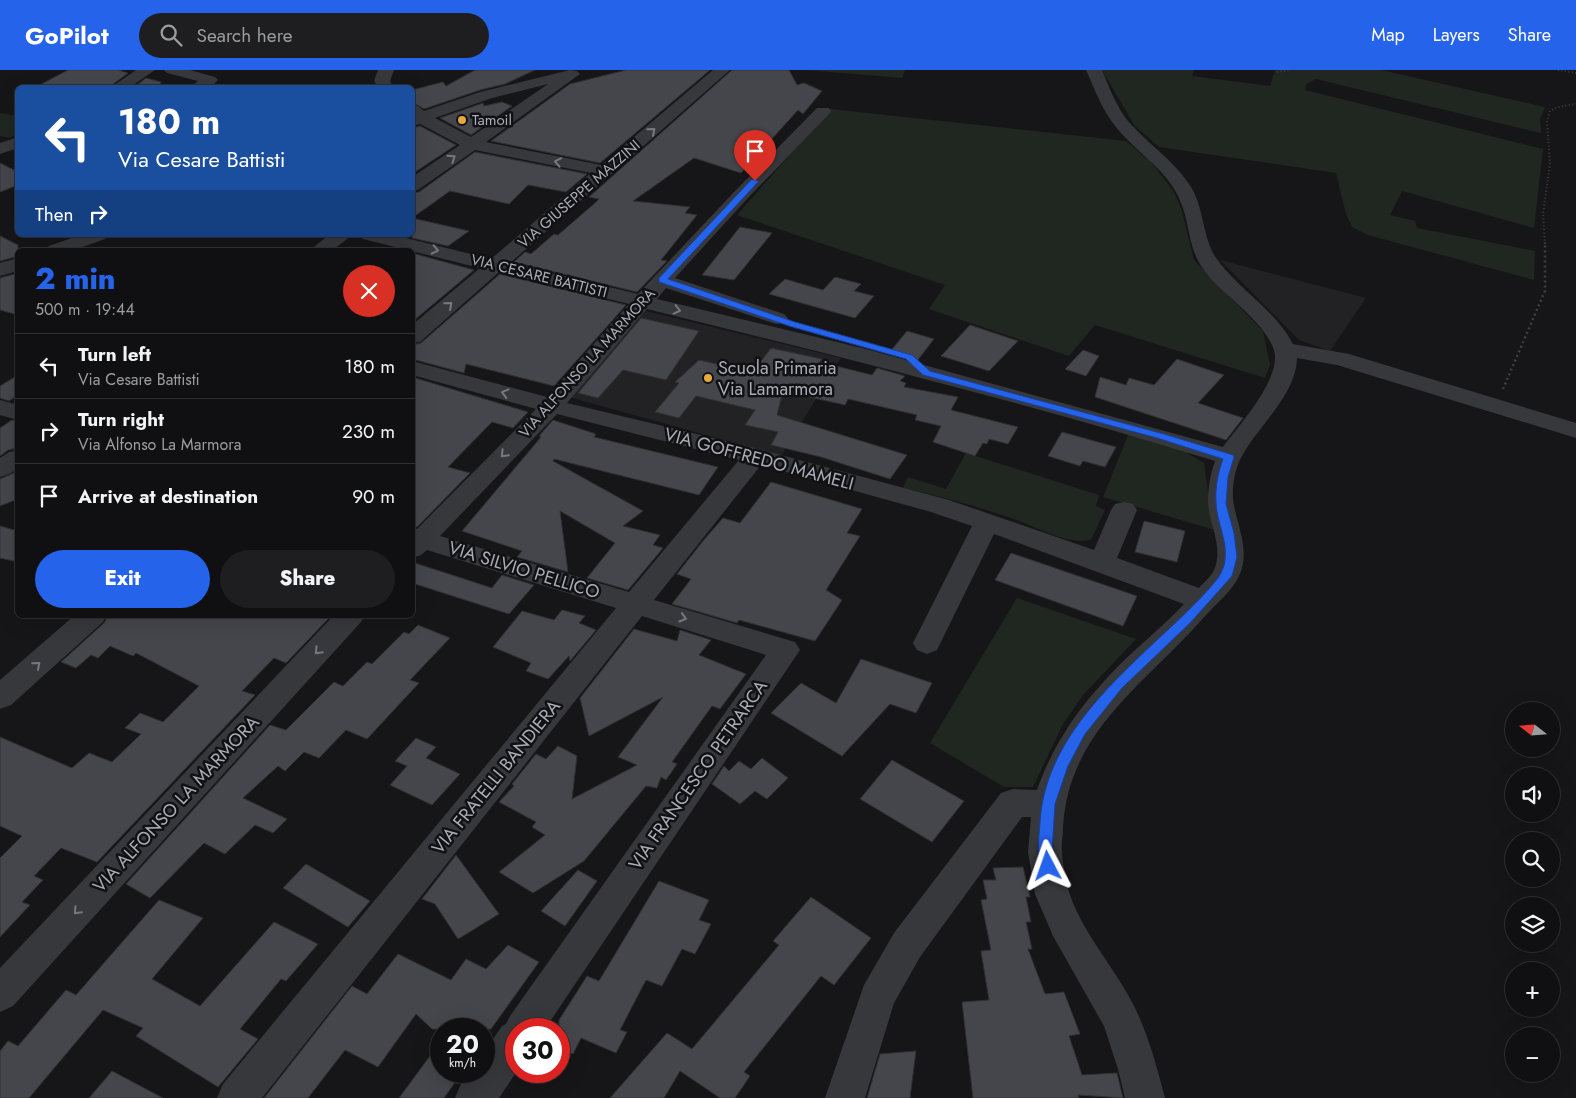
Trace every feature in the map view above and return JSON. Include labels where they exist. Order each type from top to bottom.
[{"type":"street","points":[[123,85],[147,70]]},
{"type":"street","points":[[172,70],[210,80],[203,85]]},
{"type":"street","points":[[385,85],[382,81],[386,70]]},
{"type":"street","name":"VIA GIUSEPPE MAZZINI","points":[[415,334],[722,70]]},
{"type":"street","points":[[1094,70],[1108,100],[1126,130],[1176,178],[1192,208],[1200,246],[1208,262],[1268,325],[1285,349],[1285,368],[1281,382],[1229,457],[1222,477],[1221,504],[1229,533],[1231,557],[1226,576],[1186,620],[1118,685],[1080,731],[1061,766],[1048,804],[1045,852],[1052,894],[1066,925],[1120,1018],[1138,1070],[1145,1098]]},
{"type":"street","points":[[472,117],[521,94],[578,71]]},
{"type":"street","points":[[472,117],[521,94],[578,71]]},
{"type":"street","points":[[471,144],[472,117],[482,104],[521,94]]},
{"type":"street","points":[[416,116],[472,117],[499,112],[521,94]]},
{"type":"street","points":[[482,104],[499,112]]},
{"type":"street","name":"VIA ALFONSO LA MARMORA","points":[[416,541],[552,406],[642,301],[823,111]]},
{"type":"street","points":[[416,116],[471,144],[606,171]]},
{"type":"street","points":[[415,184],[471,144]]},
{"type":"street","points":[[62,248],[92,237]]},
{"type":"street","points":[[323,248],[339,237]]},
{"type":"street","name":"VIA CESARE BATTISTI","points":[[379,237],[497,264],[642,301],[858,348],[909,357],[926,373],[1160,436],[1229,457]]},
{"type":"street","points":[[0,256],[15,262]]},
{"type":"street","points":[[0,270],[15,264]]},
{"type":"street","name":"VIA CESARE BATTISTI","points":[[662,280],[858,348]]},
{"type":"street","points":[[1285,349],[1341,359],[1576,432]]},
{"type":"street","name":"VIA GOFFREDO MAMELI","points":[[415,369],[552,406],[755,456],[940,506],[1102,562],[1203,600]]},
{"type":"street","points":[[0,407],[15,412]]},
{"type":"street","name":"VIA FRATELLI BANDIERA","points":[[237,1098],[755,456]]},
{"type":"street","points":[[0,469],[15,459]]},
{"type":"street","points":[[1102,562],[1124,510]]},
{"type":"street","points":[[927,643],[982,532],[989,523]]},
{"type":"street","name":"VIA SILVIO PELLICO","points":[[416,541],[636,604]]},
{"type":"street","name":"VIA FRANCESCO PETRARCA","points":[[531,1018],[785,650],[636,604]]},
{"type":"street","points":[[0,697],[90,618]]},
{"type":"street","name":"VIA ALFONSO LA MARMORA","points":[[0,994],[348,618]]},
{"type":"street","points":[[845,1098],[877,997],[907,945],[1013,803],[1048,804]]},
{"type":"street","points":[[475,1098],[505,1054]]},
{"type":"path","points":[[1277,72],[1290,70]]},
{"type":"path","points":[[1558,70],[1576,73]]},
{"type":"path","points":[[1492,407],[1502,392],[1545,291],[1546,238],[1542,214],[1550,164],[1547,121],[1550,111],[1558,106],[1576,104]]},
{"type":"shaded area","points":[[806,70],[905,70],[902,78]]},
{"type":"shaded area","points":[[1102,70],[1194,70],[1192,76],[1270,86],[1275,70],[1381,70],[1545,107],[1540,119],[1541,133],[1316,79],[1306,84],[1305,90],[1543,149],[1534,228],[1402,191],[1390,215],[1415,221],[1417,228],[1535,251],[1534,280],[1368,235],[1352,227],[1346,214],[1336,173],[1159,147],[1134,125]]},
{"type":"shaded area","points":[[830,109],[1126,141],[1152,163],[1174,192],[1181,208],[1194,260],[1263,331],[1270,365],[1265,378],[1095,325],[1069,356],[929,309],[945,285],[737,215]]},
{"type":"shaded area","points":[[0,113],[15,116],[15,134],[10,138],[0,136]]},
{"type":"shaded area","points":[[1220,260],[1366,298],[1330,351],[1299,340]]},
{"type":"shaded area","name":"Scuola Primaria Via Lamarmora","points":[[646,311],[841,358],[781,456],[569,397]]},
{"type":"shaded area","points":[[1129,433],[1182,450],[1204,463],[1215,530],[1103,497]]},
{"type":"shaded area","points":[[966,453],[1099,495],[1096,506],[1105,510],[1091,540],[1071,540],[984,509],[903,488],[908,477],[946,489]]},
{"type":"shaded area","points":[[1017,598],[1136,639],[1083,695],[1063,724],[1033,787],[1004,787],[930,743]]},
{"type":"building","points":[[68,70],[118,70],[128,73],[112,85],[40,85]]},
{"type":"building","points":[[475,70],[535,70],[505,84],[480,90],[424,109],[415,104],[415,89],[443,82],[446,86]]},
{"type":"building","points":[[626,70],[710,70],[600,163],[491,141],[570,84]]},
{"type":"building","points":[[732,70],[789,70],[797,85],[804,83],[822,91],[803,114],[798,110],[741,173],[694,158],[633,201],[690,207],[685,213],[697,215],[661,260],[667,261],[637,292],[514,262],[525,252],[531,254],[554,234],[558,235],[595,203],[599,199],[589,197]]},
{"type":"building","points":[[146,78],[161,82],[160,85],[137,85]]},
{"type":"building","points":[[502,102],[512,106],[471,135],[440,118],[483,103],[484,106]]},
{"type":"building","points":[[420,126],[456,145],[415,172],[415,127]]},
{"type":"building","points":[[475,152],[587,174],[566,192],[528,185],[509,204],[450,191],[415,216],[415,193],[419,192]]},
{"type":"building","points":[[0,163],[15,170],[15,186],[0,192]]},
{"type":"building","points":[[415,219],[469,231],[448,246],[412,238],[415,237]]},
{"type":"building","points":[[740,227],[772,233],[734,280],[702,275]]},
{"type":"building","points":[[0,236],[18,245],[18,248],[15,248],[15,257],[0,261]]},
{"type":"building","points":[[415,254],[474,270],[415,319]]},
{"type":"building","points":[[15,274],[15,314],[0,310],[0,278]]},
{"type":"building","points":[[500,274],[626,305],[554,386],[466,364],[464,373],[415,360],[415,344],[421,343]]},
{"type":"building","points":[[835,277],[861,284],[854,291],[874,296],[855,318],[769,294],[785,279],[823,290]]},
{"type":"building","points":[[641,318],[699,331],[666,380],[623,370],[598,398],[578,393]]},
{"type":"building","points":[[970,325],[1018,341],[989,371],[941,356]]},
{"type":"building","points":[[907,331],[934,339],[917,361],[889,353]]},
{"type":"building","points":[[771,348],[822,359],[820,362],[872,375],[877,368],[905,376],[900,381],[906,383],[904,387],[958,397],[951,410],[1018,427],[1008,444],[989,439],[987,444],[983,443],[975,456],[933,442],[941,426],[915,420],[917,415],[848,399],[845,405],[783,391],[777,415],[907,455],[890,479],[821,457],[771,445],[778,432],[745,425],[755,410],[696,396],[679,418],[655,412],[679,383],[675,382],[699,360],[753,372]]},
{"type":"building","points":[[1083,350],[1099,356],[1086,376],[1065,369]]},
{"type":"building","points":[[1177,359],[1224,375],[1198,403],[1243,418],[1226,440],[1095,397],[1100,377],[1126,385],[1129,378],[1154,385]]},
{"type":"building","points":[[15,377],[15,397],[9,401],[0,398],[0,386]]},
{"type":"building","points":[[415,378],[528,412],[513,428],[492,422],[448,467],[470,473],[417,527],[415,526]]},
{"type":"building","points":[[12,420],[15,421],[15,449],[8,450],[0,456],[0,428]]},
{"type":"building","points":[[553,420],[596,434],[594,437],[718,467],[699,495],[554,459],[553,461],[643,511],[623,526],[660,535],[653,545],[663,548],[628,590],[587,578],[615,543],[560,511],[568,572],[517,557],[522,551],[462,531]]},
{"type":"building","points":[[1062,432],[1116,447],[1105,467],[1083,461],[1080,466],[1048,456]]},
{"type":"building","points":[[15,472],[15,500],[0,506],[0,479]]},
{"type":"building","points":[[771,482],[862,509],[847,533],[860,536],[826,590],[842,600],[815,641],[739,620],[737,623],[672,604],[691,579],[677,574],[703,541],[723,518],[740,523]]},
{"type":"building","points":[[1144,521],[1185,531],[1177,562],[1135,552]]},
{"type":"building","points":[[0,526],[15,530],[15,561],[0,558]]},
{"type":"building","points":[[1011,553],[1137,596],[1123,626],[995,580]]},
{"type":"building","points":[[415,563],[492,588],[502,575],[534,585],[509,614],[415,584]]},
{"type":"building","points":[[562,610],[585,616],[579,623],[596,630],[570,661],[569,656],[548,679],[526,671],[531,663],[493,647],[522,611],[554,620]]},
{"type":"building","points":[[107,618],[328,619],[286,663],[274,658],[242,691],[255,695],[97,862],[61,848],[34,876],[43,880],[22,902],[30,905],[0,937],[0,858],[22,836],[0,826],[0,737],[72,768],[89,753],[112,762],[141,734],[125,728],[140,713],[163,722],[199,686],[136,653],[133,656],[110,646],[98,658],[91,655],[76,668],[61,662]]},
{"type":"building","points":[[418,625],[450,638],[410,680],[419,683],[367,739],[346,730],[319,758],[304,752],[285,771],[278,766],[243,798],[287,819],[273,833],[255,825],[225,854],[204,843],[150,898],[126,884],[270,725],[286,730],[334,682],[343,686],[367,662],[372,664],[404,632],[409,634]]},
{"type":"building","points":[[634,629],[677,641],[680,630],[711,640],[699,655],[746,674],[720,709],[712,706],[672,762],[677,764],[666,780],[661,777],[657,788],[646,786],[584,861],[533,893],[499,872],[545,835],[532,827],[536,822],[499,802],[514,786],[512,784],[536,754],[546,759],[558,746],[577,756],[572,799],[637,765],[618,757],[663,697],[589,736],[580,698]]},
{"type":"building","points":[[861,659],[932,683],[916,713],[890,704],[842,756],[771,713],[801,683],[836,703]]},
{"type":"building","points":[[416,738],[436,747],[426,758],[460,774],[432,805],[390,785],[407,766],[395,761]]},
{"type":"building","points":[[762,758],[788,778],[767,799],[755,791],[740,804],[712,784],[724,766],[729,771],[739,761],[751,769]]},
{"type":"building","points":[[892,760],[964,801],[932,842],[860,799]]},
{"type":"building","points":[[456,855],[499,914],[458,939],[435,904],[422,899]]},
{"type":"building","points":[[306,864],[370,901],[348,927],[283,888]]},
{"type":"building","points":[[1023,867],[1030,897],[1026,897],[1031,922],[1026,922],[1032,949],[1028,949],[1045,994],[1064,992],[1080,1034],[1069,1036],[1082,1075],[1117,1073],[1123,1098],[1078,1095],[1079,1098],[973,1098],[962,1002],[989,1000],[981,951],[991,950],[981,900],[987,899],[983,880],[996,880],[993,868]]},
{"type":"building","points":[[578,870],[597,881],[565,926],[541,911]]},
{"type":"building","points":[[659,881],[709,900],[699,920],[711,924],[695,954],[682,949],[662,986],[646,980],[620,1030],[627,1032],[616,1053],[581,1038],[573,1054],[570,1053],[570,1018],[560,1018],[587,976],[599,981]]},
{"type":"building","points":[[811,897],[871,938],[834,985],[821,976],[744,1072],[750,1076],[735,1098],[720,1098],[680,1071],[664,1098],[610,1098],[667,1033],[692,1049],[779,945],[773,941]]},
{"type":"building","points":[[159,900],[203,918],[152,979],[200,1006],[274,922],[318,944],[286,981],[281,979],[240,1029],[258,1039],[218,1087],[136,1036],[143,1028],[103,1010],[29,1098],[0,1098],[0,1051],[8,1041],[18,1046],[66,990],[76,995]]},
{"type":"building","points":[[508,945],[539,962],[495,1023],[495,1018],[430,1018],[430,1027],[416,1014],[378,1067],[345,1050],[308,1098],[264,1098],[352,986],[367,994],[398,954],[451,980],[466,959],[486,969]]},
{"type":"building","points":[[916,1051],[910,1098],[867,1098],[880,1054]]},
{"type":"building","points":[[430,1056],[430,1083],[455,1083],[444,1098],[399,1098]]},
{"type":"building","points":[[112,1071],[163,1098],[89,1098]]},
{"type":"place","name":"Tamoil","points":[[462,120]]},
{"type":"place","name":"Scuola Primaria Via Lamarmora","points":[[708,378]]},
{"type":"route","points":[[755,181],[662,280],[792,324],[845,337],[909,357],[926,373],[1160,436],[1229,457],[1222,477],[1221,504],[1229,533],[1231,557],[1226,576],[1186,620],[1118,685],[1080,731],[1061,766],[1048,804],[1045,852],[1048,866]]}]
